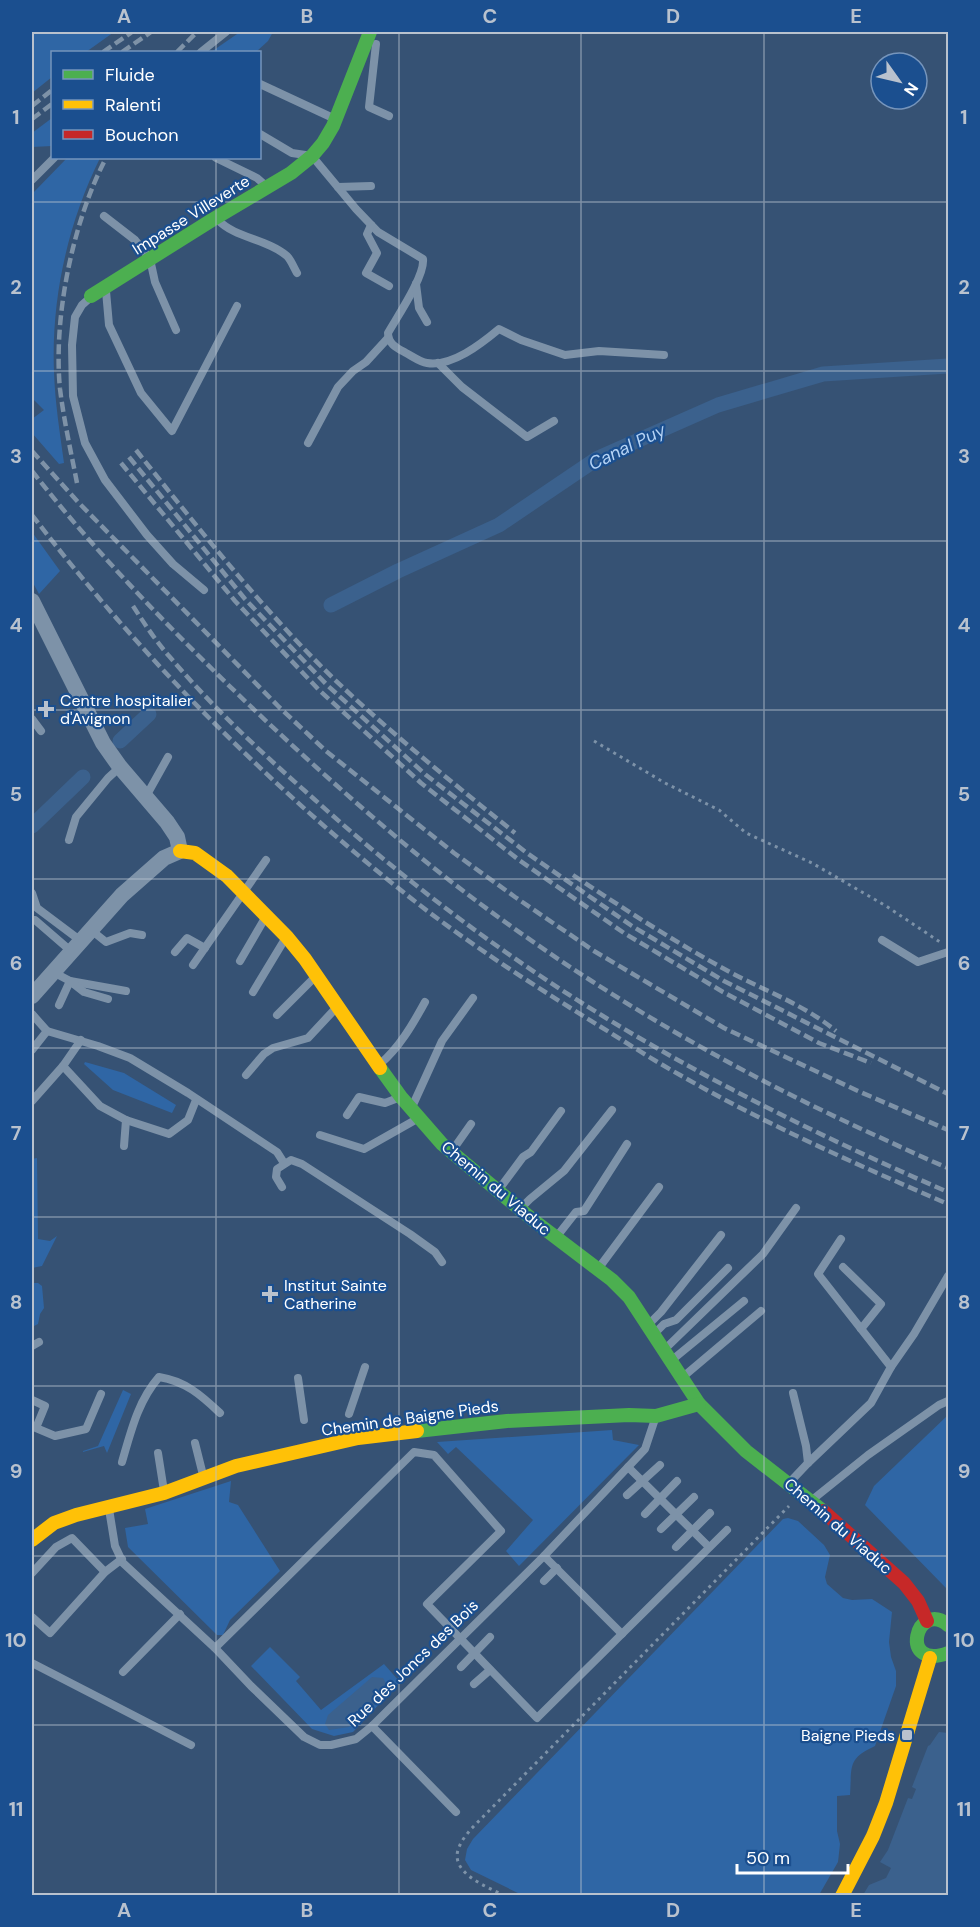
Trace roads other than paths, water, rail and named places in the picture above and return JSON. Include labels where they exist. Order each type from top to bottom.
[{"type":"street","name":"Impasse Villeverte","points":[[91,296],[216,217],[291,173],[312,156],[323,143],[336,119],[371,32]]},
{"type":"street","points":[[32,601],[103,743],[168,822],[177,837],[180,851],[164,858],[123,895],[32,996]]},
{"type":"street","name":"Chemin du Viaduc","points":[[180,851],[195,853],[227,876],[287,937],[401,1097],[442,1144],[629,1297],[699,1404],[746,1451],[812,1501],[904,1583],[918,1601],[927,1621]]},
{"type":"street","name":"Chemin de Baigne Pieds","points":[[32,1540],[54,1523],[76,1515],[164,1492],[236,1466],[358,1438],[507,1421],[629,1415],[656,1416],[699,1404]]},
{"type":"street","points":[[948,1625],[945,1621],[936,1619],[927,1621],[920,1627],[916,1636],[917,1645],[922,1653],[930,1658],[940,1658],[948,1653]]},
{"type":"street","points":[[842,1896],[873,1836],[886,1803],[930,1658]]},
{"type":"lane","points":[[202,51],[226,32]]},
{"type":"lane","points":[[371,32],[376,45],[369,107],[388,116]]},
{"type":"lane","points":[[261,84],[336,119]]},
{"type":"lane","points":[[261,135],[292,153],[312,156],[378,232],[423,259],[424,264],[420,276],[388,333],[392,345],[425,363],[438,363],[477,347],[499,329],[521,340],[565,355],[599,351],[664,355]]},
{"type":"lane","points":[[32,180],[53,159]]},
{"type":"lane","points":[[218,159],[257,178],[268,187]]},
{"type":"lane","points":[[338,187],[370,186]]},
{"type":"lane","points":[[104,216],[135,240],[150,258],[155,282],[176,330]]},
{"type":"lane","points":[[216,217],[225,228],[253,238],[288,257],[297,273]]},
{"type":"lane","points":[[371,225],[367,234],[377,253],[366,273],[389,286]]},
{"type":"lane","points":[[416,284],[418,308],[427,322]]},
{"type":"lane","points":[[105,287],[109,325],[141,393],[172,431],[237,306]]},
{"type":"lane","points":[[91,296],[75,317],[72,345],[73,396],[85,443],[105,480],[147,535],[173,564],[204,590]]},
{"type":"lane","points":[[308,443],[338,387],[353,371],[366,363],[388,338]]},
{"type":"lane","points":[[438,363],[462,387],[527,437],[554,421]]},
{"type":"lane","points":[[32,719],[41,731]]},
{"type":"lane","points":[[143,794],[148,791],[168,757]]},
{"type":"lane","points":[[69,840],[76,817],[118,763]]},
{"type":"lane","points":[[193,965],[266,860]]},
{"type":"lane","points":[[32,893],[37,908],[81,941]]},
{"type":"lane","points":[[240,961],[266,917]]},
{"type":"lane","points":[[32,920],[81,941],[106,942],[130,933],[142,935]]},
{"type":"lane","points":[[253,992],[287,937]]},
{"type":"lane","points":[[175,952],[187,938],[205,948]]},
{"type":"lane","points":[[882,940],[918,962],[948,952]]},
{"type":"lane","points":[[53,972],[84,992],[108,999]]},
{"type":"lane","points":[[277,1015],[316,975]]},
{"type":"lane","points":[[70,981],[126,990]]},
{"type":"lane","points":[[58,1005],[70,981]]},
{"type":"lane","points":[[320,1135],[364,1149],[416,1113],[442,1041],[473,998]]},
{"type":"lane","points":[[379,1065],[414,1023],[425,1002]]},
{"type":"lane","points":[[246,1075],[264,1054],[273,1048],[308,1038],[337,1007]]},
{"type":"lane","points":[[32,1014],[47,1031],[130,1058],[277,1152],[284,1163]]},
{"type":"lane","points":[[32,1050],[47,1031]]},
{"type":"lane","points":[[32,1101],[63,1066],[81,1041]]},
{"type":"lane","points":[[63,1066],[100,1106],[126,1120],[169,1134],[188,1120],[196,1100]]},
{"type":"lane","points":[[347,1115],[359,1097],[385,1103],[401,1097]]},
{"type":"lane","points":[[520,1209],[564,1171],[612,1110]]},
{"type":"lane","points":[[498,1191],[561,1111]]},
{"type":"lane","points":[[123,1146],[126,1120]]},
{"type":"lane","points":[[451,1152],[471,1124]]},
{"type":"lane","points":[[556,1238],[576,1212],[584,1211],[627,1144]]},
{"type":"lane","points":[[282,1187],[276,1177],[278,1168],[291,1160],[302,1164],[410,1234],[435,1252],[442,1262]]},
{"type":"lane","points":[[598,1270],[659,1187]]},
{"type":"lane","points":[[668,1355],[763,1254],[796,1208]]},
{"type":"lane","points":[[651,1328],[721,1235]]},
{"type":"lane","points":[[841,1239],[818,1274],[891,1367]]},
{"type":"lane","points":[[843,1267],[881,1304],[861,1329]]},
{"type":"lane","points":[[651,1328],[676,1320],[728,1268]]},
{"type":"lane","points":[[789,1483],[871,1403],[891,1367],[915,1334],[948,1276]]},
{"type":"lane","points":[[668,1355],[744,1300]]},
{"type":"lane","points":[[683,1378],[761,1311]]},
{"type":"lane","points":[[349,1414],[365,1367]]},
{"type":"lane","points":[[122,1462],[147,1390],[159,1377],[174,1379],[200,1393],[220,1413]]},
{"type":"lane","points":[[298,1378],[304,1420]]},
{"type":"lane","points":[[793,1393],[808,1463]]},
{"type":"lane","points":[[32,1400],[45,1406],[36,1428],[55,1436],[86,1429],[101,1394]]},
{"type":"lane","points":[[812,1501],[868,1455],[948,1401]]},
{"type":"lane","name":"Rue des Joncs des Bois","points":[[109,1506],[115,1546],[130,1569],[180,1614],[250,1686],[304,1737],[320,1745],[331,1745],[356,1739],[372,1726],[544,1556],[645,1449],[656,1416]]},
{"type":"lane","points":[[195,1443],[204,1478]]},
{"type":"lane","points":[[215,1648],[414,1452],[434,1455],[501,1531],[427,1604],[537,1719],[726,1530]]},
{"type":"lane","points":[[158,1453],[164,1492]]},
{"type":"lane","points":[[627,1496],[660,1465]]},
{"type":"lane","points":[[628,1467],[709,1547]]},
{"type":"lane","points":[[645,1514],[677,1481]]},
{"type":"lane","points":[[661,1529],[694,1497]]},
{"type":"lane","points":[[676,1547],[710,1513]]},
{"type":"lane","points":[[32,1573],[56,1547],[72,1538],[105,1572]]},
{"type":"lane","points":[[544,1556],[621,1634]]},
{"type":"lane","points":[[32,1617],[50,1633],[105,1572],[122,1559]]},
{"type":"lane","points":[[544,1581],[557,1568]]},
{"type":"lane","points":[[123,1672],[180,1614]]},
{"type":"lane","points":[[461,1666],[490,1637]]},
{"type":"lane","points":[[32,1663],[191,1745]]},
{"type":"lane","points":[[474,1684],[490,1671]]},
{"type":"lane","points":[[372,1726],[456,1812]]},
{"type":"waterway","name":"Canal Puy","points":[[331,605],[398,571],[499,525],[598,458],[718,405],[823,374],[948,366]]},
{"type":"waterway","name":"Canal Puy","points":[[120,741],[149,714]]},
{"type":"waterway","name":"Canal Puy","points":[[32,826],[83,777]]},
{"type":"railway","points":[[104,51],[132,32]]},
{"type":"railway","points":[[123,51],[151,32]]},
{"type":"railway","points":[[178,51],[197,32]]},
{"type":"railway","points":[[32,106],[51,91]]},
{"type":"railway","points":[[32,119],[51,105]]},
{"type":"railway","points":[[77,483],[60,389],[60,331],[68,270],[75,240],[94,183],[106,159]]},
{"type":"railway","points":[[136,450],[232,568],[308,653],[401,739],[515,833]]},
{"type":"railway","points":[[32,451],[78,502],[279,707],[326,751],[454,853],[594,951],[724,1028],[858,1091],[948,1130]]},
{"type":"railway","points":[[129,457],[245,599],[327,685],[426,775],[527,853],[632,926],[724,981],[948,1094]]},
{"type":"railway","points":[[121,463],[235,601],[319,690],[421,783],[519,860],[624,933],[723,992],[819,1043],[871,1063]]},
{"type":"railway","points":[[32,471],[82,532],[135,590],[246,702],[383,826],[481,904],[587,978],[697,1045],[810,1105],[948,1168]]},
{"type":"railway","points":[[32,515],[119,621],[212,721],[312,815],[439,920],[530,982],[680,1075],[779,1128],[948,1204]]},
{"type":"railway","points":[[133,606],[159,644],[186,675],[257,748],[368,846],[481,934],[588,1007],[687,1065],[790,1119],[948,1192]]},
{"type":"railway","points":[[573,875],[689,949],[797,1005],[836,1031]]},
{"type":"place","name":"Centre hospitalier d'Avignon","points":[[46,709]]},
{"type":"place","name":"Institut Sainte Catherine","points":[[270,1294]]},
{"type":"place","name":"Baigne Pieds","points":[[907,1735]]}]
